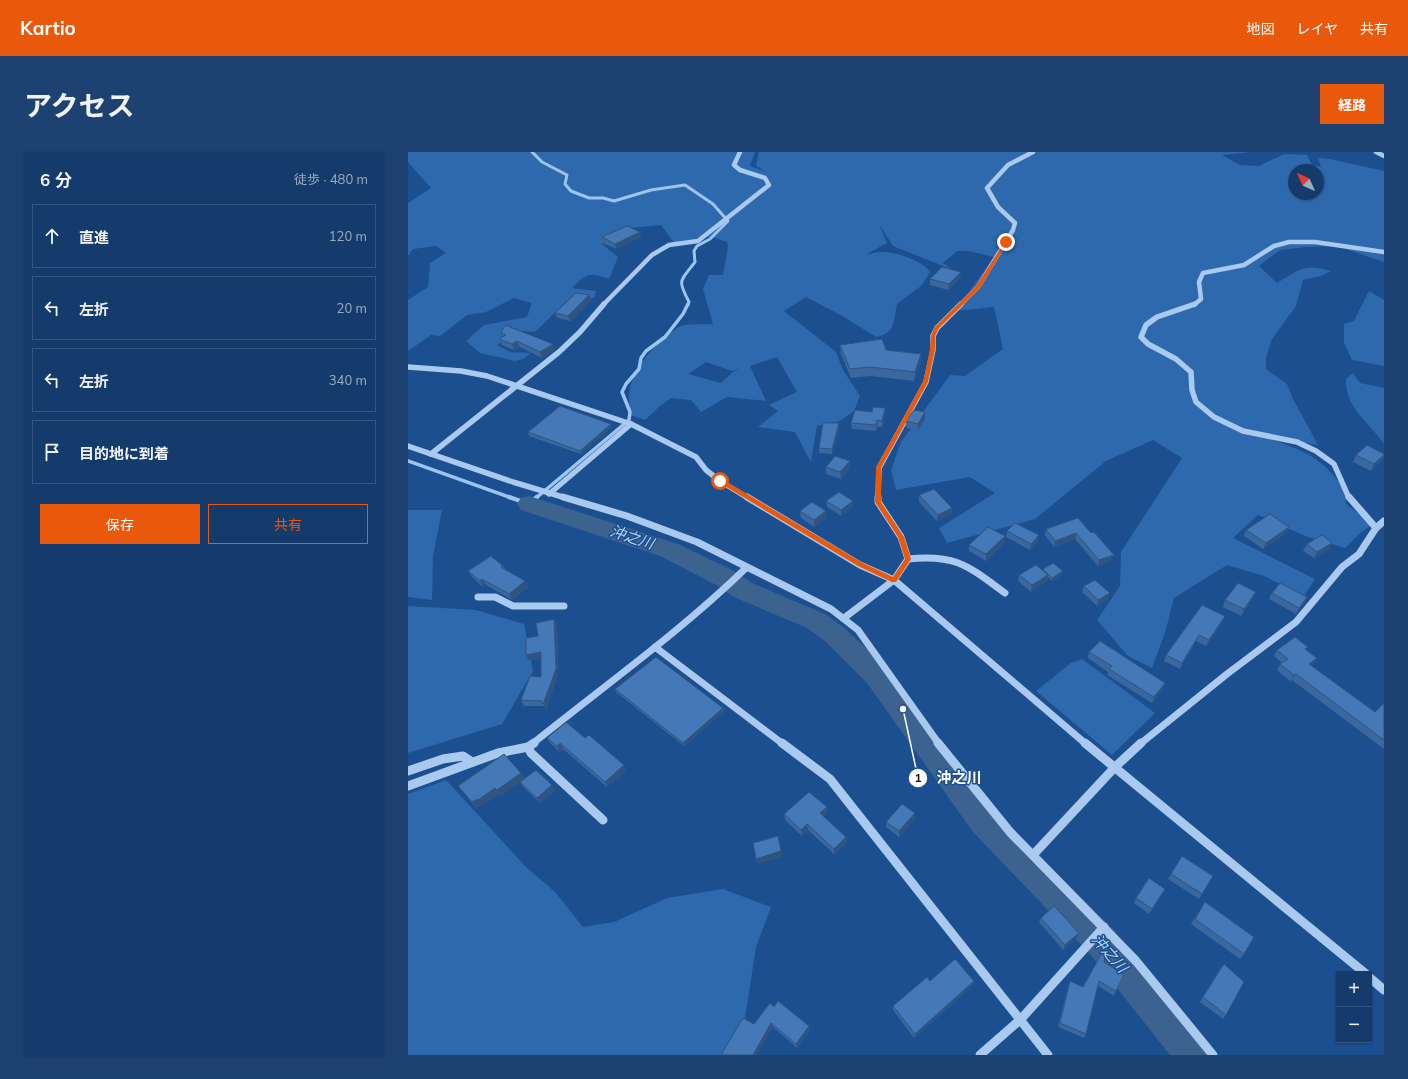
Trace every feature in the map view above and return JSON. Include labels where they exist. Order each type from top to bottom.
[{"type":"street","points":[[431,454],[559,352],[580,332],[613,293],[652,255],[669,245],[698,241],[770,184],[759,174],[740,170],[734,165],[740,152]]},
{"type":"street","points":[[908,559],[901,537],[878,502],[878,468],[926,382],[933,350],[933,336],[937,328],[978,287],[1013,230],[1014,223],[1000,210],[991,198],[987,188],[1008,165],[1033,152]]},
{"type":"street","points":[[1376,152],[1384,156]]},
{"type":"street","points":[[1376,528],[1350,500],[1334,464],[1316,451],[1297,442],[1243,431],[1214,416],[1196,402],[1192,390],[1191,372],[1176,359],[1148,344],[1141,337],[1146,325],[1157,318],[1192,306],[1201,299],[1199,282],[1203,273],[1213,269],[1244,265],[1278,244],[1312,242],[1384,252]]},
{"type":"street","points":[[408,367],[461,371],[487,376],[631,424],[696,457],[706,470],[746,496],[860,564],[894,580],[1139,789],[1262,887],[1362,971]]},
{"type":"street","points":[[549,494],[631,424]]},
{"type":"street","points":[[408,446],[549,494],[627,516],[697,542],[746,568],[812,599],[844,618],[858,630],[950,759],[1010,832],[1136,960],[1213,1055]]},
{"type":"street","points":[[1033,855],[1115,767],[1143,742],[1227,674],[1296,622],[1342,567],[1359,554],[1376,528],[1384,521]]},
{"type":"street","points":[[844,618],[894,580],[908,559],[932,556],[947,557],[962,562],[1005,592]]},
{"type":"street","points":[[408,786],[498,753],[528,747],[655,647],[721,592],[746,568]]},
{"type":"street","points":[[478,598],[487,595],[496,596],[510,605],[529,608],[564,606]]},
{"type":"street","points":[[655,647],[830,779],[1048,1055]]},
{"type":"street","points":[[528,747],[531,752],[604,820]]},
{"type":"street","points":[[408,771],[443,759],[463,756],[472,762]]},
{"type":"street","points":[[980,1055],[1021,1019],[1104,927]]},
{"type":"street","points":[[1372,980],[1384,990]]},
{"type":"shaded area","points":[[408,152],[755,152],[750,166],[767,172],[756,166],[759,152],[1253,152],[1222,155],[1240,165],[1259,166],[1284,154],[1307,155],[1312,164],[1288,164],[1288,200],[1324,200],[1324,164],[1320,164],[1318,158],[1330,159],[1384,171],[1384,262],[1337,246],[1305,247],[1280,250],[1259,266],[1277,283],[1302,269],[1314,268],[1331,271],[1321,276],[1303,280],[1296,306],[1272,339],[1266,357],[1266,369],[1287,384],[1293,399],[1318,445],[1262,435],[1300,450],[1317,460],[1344,488],[1346,494],[1346,504],[1373,524],[1359,534],[1345,548],[1305,536],[1258,515],[1233,538],[1315,579],[1304,596],[1264,576],[1227,565],[1174,598],[1165,633],[1152,668],[1128,656],[1097,620],[1120,586],[1121,552],[1182,458],[1153,440],[1106,461],[1035,519],[947,543],[939,528],[995,493],[970,477],[896,490],[891,470],[901,442],[950,375],[965,376],[1003,349],[994,307],[955,311],[994,257],[969,251],[957,251],[943,263],[953,270],[893,246],[879,224],[887,243],[865,255],[887,252],[901,255],[922,264],[930,272],[921,286],[897,304],[894,321],[887,333],[876,337],[844,317],[806,297],[784,311],[836,352],[843,370],[860,396],[854,411],[840,421],[817,426],[811,462],[795,432],[758,427],[778,411],[769,405],[797,392],[777,357],[750,366],[766,401],[727,397],[701,412],[691,400],[671,398],[645,420],[631,415],[629,392],[632,381],[643,361],[650,352],[667,336],[680,327],[713,324],[703,289],[709,275],[723,275],[728,247],[727,242],[713,237],[707,237],[676,245],[661,225],[630,228],[602,244],[618,257],[609,279],[597,275],[589,275],[581,279],[572,288],[596,291],[594,298],[567,301],[535,332],[521,331],[497,345],[510,352],[531,353],[523,359],[515,361],[480,353],[466,341],[484,325],[527,317],[532,303],[514,298],[486,312],[467,315],[440,336],[431,335],[408,351],[408,300],[428,287],[430,263],[446,253],[436,246],[413,249],[408,256],[408,203],[431,188],[408,162]],"holes":[[[706,362],[732,371],[739,369],[733,372],[721,383],[688,374]]]},
{"type":"shaded area","points":[[1369,291],[1384,300],[1384,366],[1352,360],[1344,343],[1344,324],[1354,321]]},
{"type":"shaded area","points":[[1353,373],[1360,383],[1384,388],[1384,444],[1359,414],[1349,398],[1346,389],[1346,379]]},
{"type":"shaded area","points":[[408,510],[442,510],[433,556],[432,600],[408,597]]},
{"type":"shaded area","points":[[408,606],[476,610],[524,624],[533,671],[502,724],[408,753]]},
{"type":"shaded area","points":[[1082,659],[1155,713],[1112,755],[1036,691],[1071,663]]},
{"type":"shaded area","points":[[446,780],[526,867],[555,892],[583,927],[614,922],[667,898],[723,889],[771,907],[756,947],[745,1018],[721,1055],[408,1055],[408,794]]},
{"type":"building","points":[[627,226],[640,232],[615,244],[602,237]]},
{"type":"building","points":[[942,267],[961,272],[949,284],[930,279]]},
{"type":"building","points":[[576,293],[589,295],[568,316],[555,313]]},
{"type":"building","points":[[505,325],[553,344],[540,352],[517,341],[512,344],[499,339],[506,335],[501,333]]},
{"type":"building","points":[[882,339],[886,350],[921,354],[915,372],[870,367],[850,369],[840,345]]},
{"type":"building","points":[[560,406],[611,424],[580,451],[528,432]]},
{"type":"building","points":[[873,407],[885,408],[882,421],[877,420],[876,425],[851,423],[855,410],[872,412]]},
{"type":"building","points":[[914,410],[925,412],[918,424],[906,421]]},
{"type":"building","points":[[823,423],[839,423],[832,449],[819,448]]},
{"type":"building","points":[[1367,445],[1384,454],[1374,464],[1356,455]]},
{"type":"building","points":[[835,456],[850,461],[840,472],[826,467]]},
{"type":"building","points":[[934,489],[952,508],[938,515],[919,495]]},
{"type":"building","points":[[839,492],[853,501],[841,510],[826,501]]},
{"type":"building","points":[[812,502],[826,511],[814,520],[800,511]]},
{"type":"building","points":[[1270,514],[1289,527],[1266,543],[1246,530]]},
{"type":"building","points":[[1078,518],[1091,533],[1094,532],[1114,555],[1099,560],[1076,533],[1055,541],[1046,529]]},
{"type":"building","points":[[1015,523],[1039,535],[1031,544],[1007,531]]},
{"type":"building","points":[[988,527],[1005,536],[986,554],[969,545]]},
{"type":"building","points":[[1322,535],[1332,543],[1317,552],[1307,544]]},
{"type":"building","points":[[491,556],[503,566],[501,567],[525,581],[509,594],[482,579],[480,581],[468,571]]},
{"type":"building","points":[[1053,563],[1063,571],[1052,578],[1043,569]]},
{"type":"building","points":[[1036,565],[1048,575],[1032,585],[1019,575]]},
{"type":"building","points":[[1095,580],[1110,593],[1098,600],[1084,586]]},
{"type":"building","points":[[1238,583],[1256,592],[1244,609],[1225,600]]},
{"type":"building","points":[[1280,583],[1307,597],[1299,608],[1272,593]]},
{"type":"building","points":[[1202,605],[1225,616],[1209,640],[1199,635],[1182,663],[1166,655]]},
{"type":"building","points":[[554,619],[556,669],[543,704],[541,701],[521,700],[530,676],[541,677],[541,652],[526,655],[526,638],[538,636],[536,623]]},
{"type":"building","points":[[1295,637],[1308,647],[1305,649],[1317,658],[1309,664],[1375,712],[1384,704],[1384,740],[1296,674],[1294,675],[1280,664],[1288,659],[1277,650]]},
{"type":"building","points":[[1100,641],[1165,683],[1154,697],[1109,669],[1112,666],[1089,652]]},
{"type":"building","points":[[656,657],[723,708],[683,743],[615,689]]},
{"type":"building","points":[[566,722],[585,738],[589,735],[624,765],[605,782],[560,743],[557,746],[547,738]]},
{"type":"building","points":[[504,754],[521,773],[497,790],[495,788],[478,800],[477,799],[472,802],[458,786]]},
{"type":"building","points":[[536,770],[552,785],[537,798],[520,782]]},
{"type":"building","points":[[809,792],[827,807],[820,813],[846,837],[834,849],[807,824],[801,830],[784,814]]},
{"type":"building","points":[[902,804],[915,813],[899,831],[886,822]]},
{"type":"building","points":[[778,836],[781,851],[756,859],[753,843]]},
{"type":"building","points":[[1182,856],[1213,876],[1202,894],[1171,874]]},
{"type":"building","points":[[1149,878],[1165,889],[1152,909],[1136,898]]},
{"type":"building","points":[[1205,902],[1254,937],[1244,954],[1195,919]]},
{"type":"building","points":[[1054,906],[1079,933],[1065,945],[1041,918]]},
{"type":"building","points":[[1103,951],[1106,952],[1104,962],[1124,975],[1116,991],[1099,981],[1086,1034],[1060,1023],[1070,981],[1083,987]]},
{"type":"building","points":[[955,959],[974,981],[915,1034],[893,1006],[927,977],[930,981]]},
{"type":"building","points":[[1224,964],[1244,982],[1226,1015],[1203,997]]},
{"type":"building","points":[[778,1001],[809,1026],[796,1044],[771,1023],[753,1055],[721,1055],[743,1018],[754,1024],[770,1003],[774,1007]]},
{"type":"waterway","points":[[532,152],[542,162],[567,175],[565,184],[571,191],[589,198],[603,198],[614,201],[651,190],[685,185],[713,204],[728,221],[710,239],[697,246],[694,251],[695,262],[683,277],[682,281],[683,289],[689,302],[688,305]]},
{"type":"waterway","points":[[536,498],[629,420],[630,412],[622,392],[626,384],[639,369],[641,358],[646,351],[665,337],[683,314],[688,304]]},
{"type":"waterway","points":[[408,461],[512,498]]},
{"type":"waterway","points":[[509,497],[529,504],[537,497]]},
{"type":"waterway","name":"沖之川","points":[[529,504],[669,550],[725,578],[743,590],[816,621],[834,634],[877,675],[984,822],[1102,942],[1194,1055]]},
{"type":"place","name":"沖之川","points":[[903,709]]},
{"type":"route","points":[[720,481],[783,520],[860,564],[894,580],[908,559],[901,537],[878,502],[878,468],[926,382],[930,370],[933,350],[933,336],[937,328],[978,287],[1006,242]]}]
